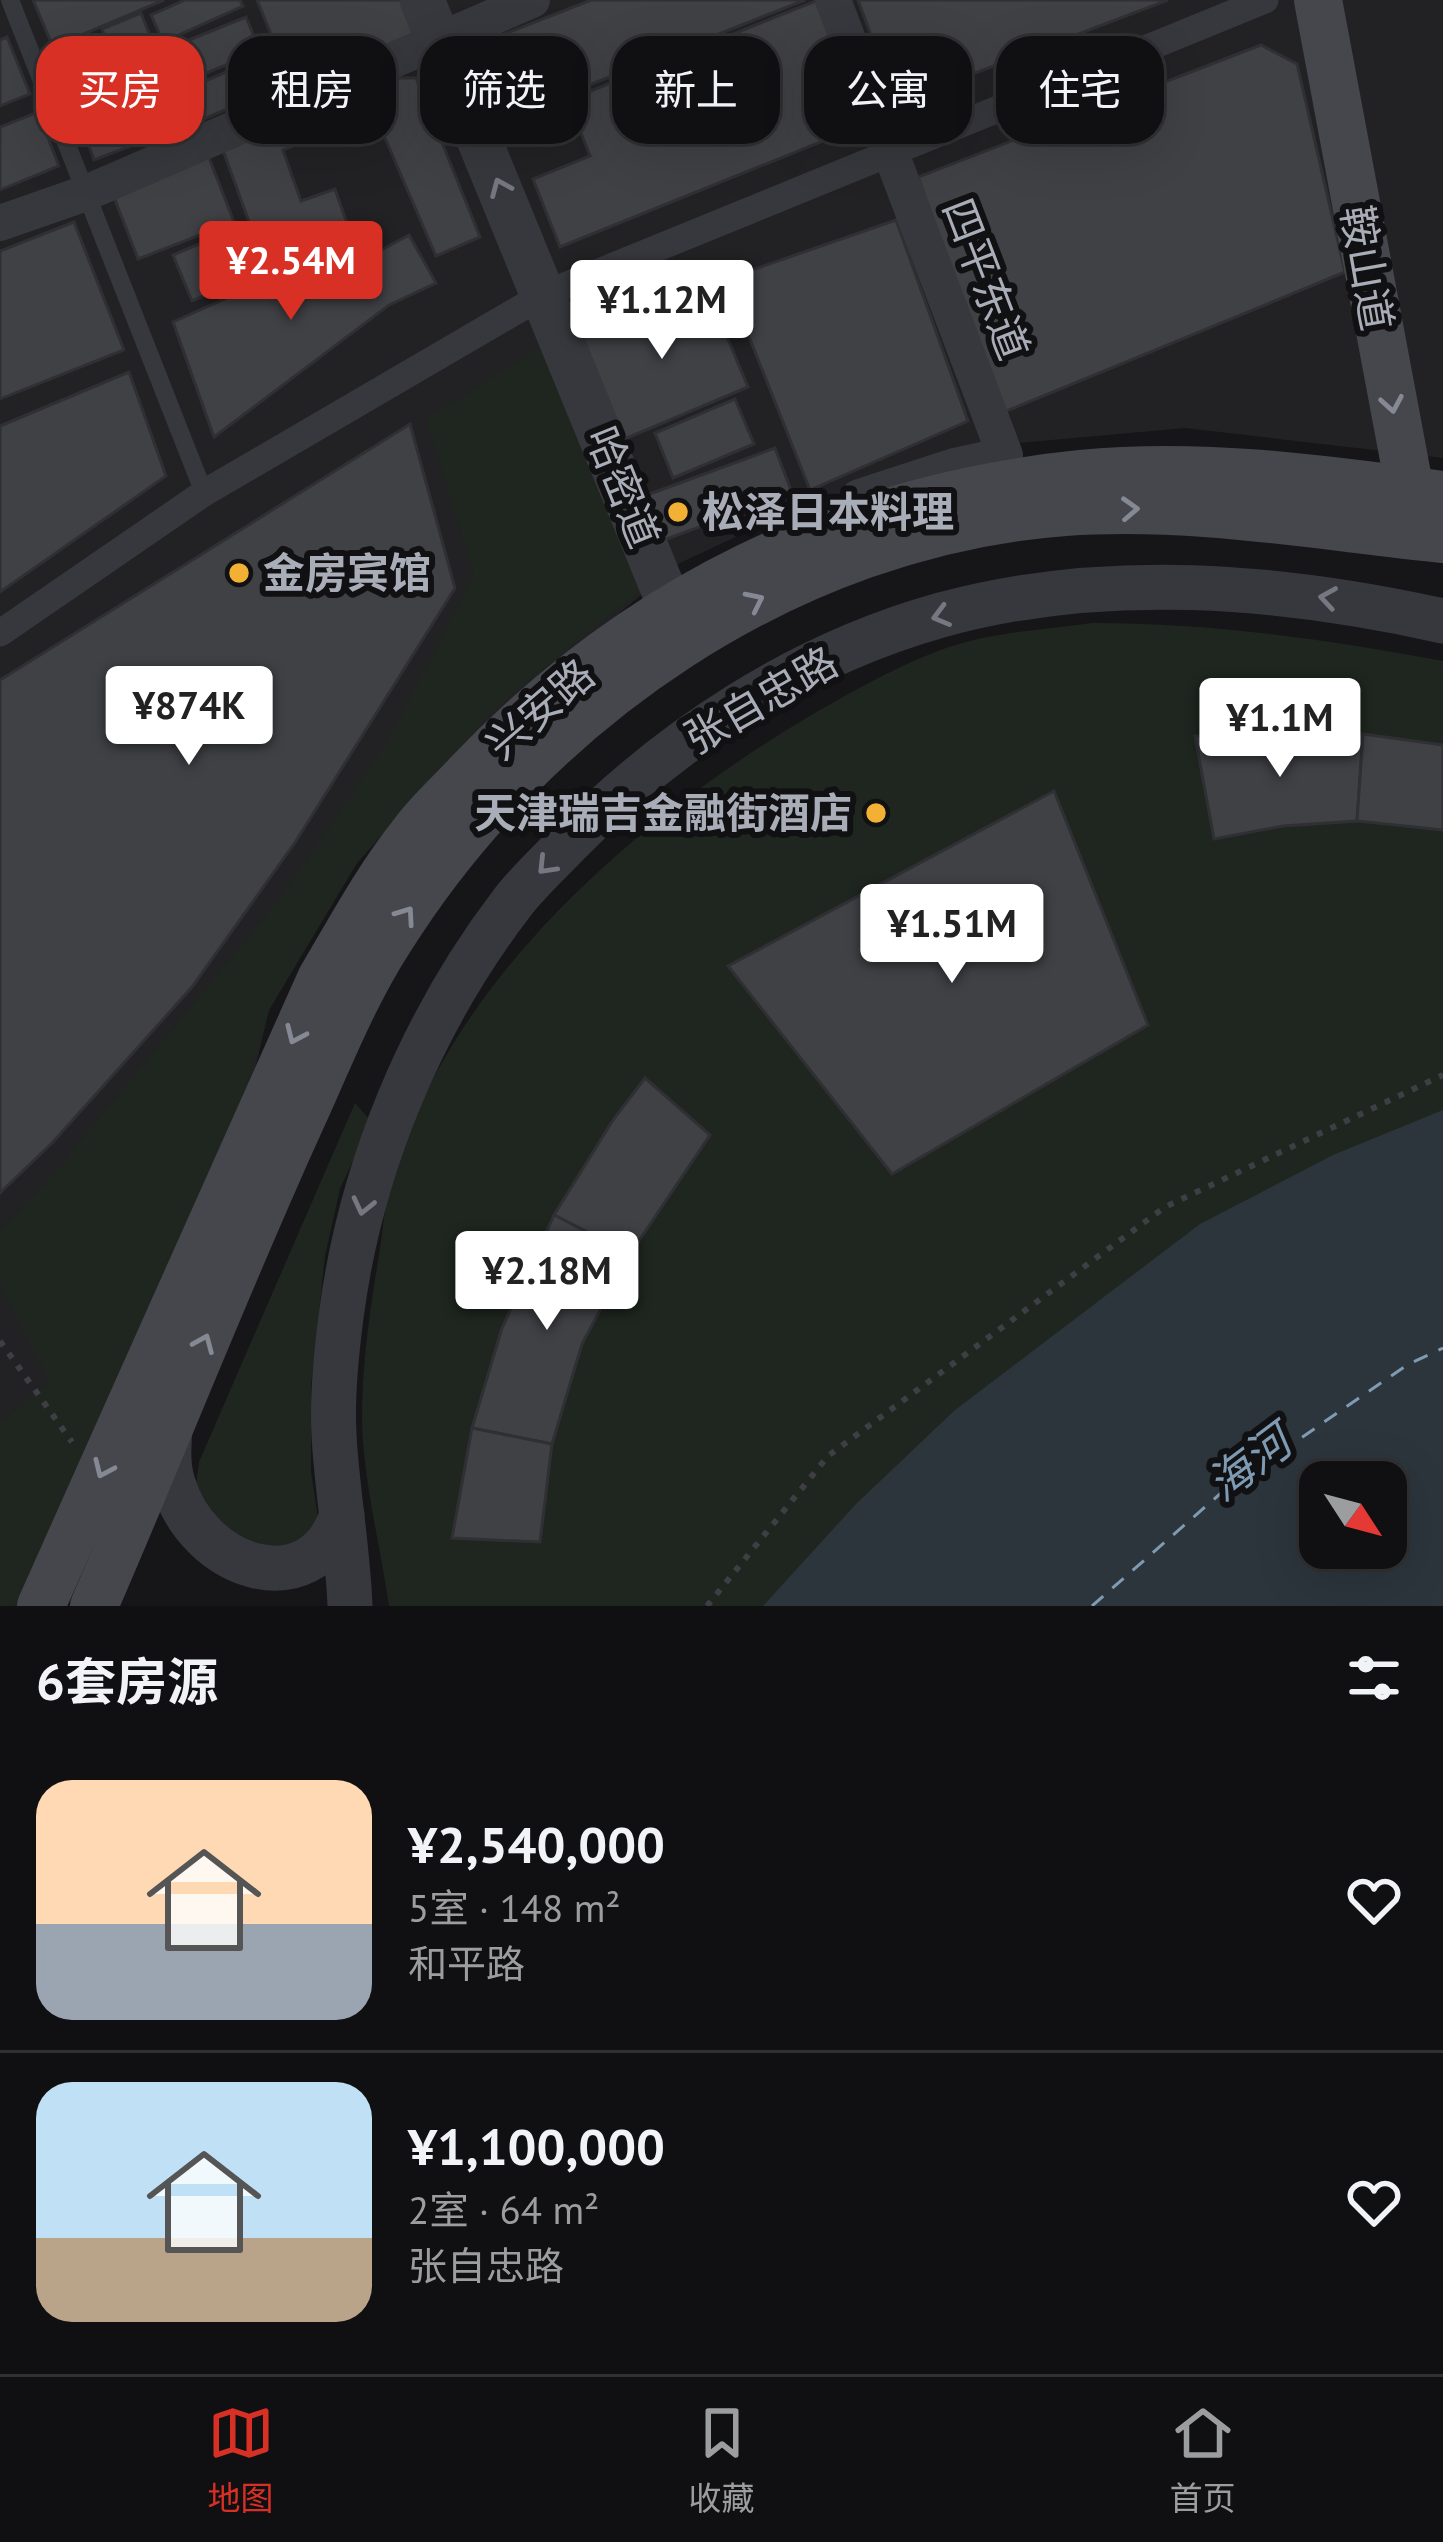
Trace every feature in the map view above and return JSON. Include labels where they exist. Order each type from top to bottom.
[{"type":"main road","name":"鞍山道","points":[[1318,0],[1427,515]]},
{"type":"main road","name":"兴安路","points":[[41,1606],[339,988],[391,937],[512,785],[680,623],[739,609],[913,538],[992,522],[1154,508],[1244,514],[1427,515]]},
{"type":"main road","name":"兴安路","points":[[94,1606],[261,1208],[339,988]]},
{"type":"street","name":"哈密道","points":[[422,0],[436,36]]},
{"type":"street","points":[[456,36],[532,0]]},
{"type":"street","name":"四平东道","points":[[680,623],[713,566],[755,538],[954,466],[1005,455],[833,0]]},
{"type":"street","points":[[0,633],[204,493],[545,294],[1265,0]]},
{"type":"street","points":[[0,223],[86,193],[420,52]]},
{"type":"street","name":"哈密道","points":[[481,144],[680,623]]},
{"type":"street","name":"张自忠路","points":[[350,1606],[334,1432],[341,1319],[368,1186],[422,1049],[461,980],[514,901],[604,807],[660,759],[737,706],[806,668],[943,614],[1103,591],[1260,589],[1443,621]]},
{"type":"street","points":[[170,1426],[170,1469],[178,1496],[217,1556],[243,1577],[284,1585],[311,1573],[331,1547],[342,1512]]},
{"type":"lane","points":[[10,0],[204,493]]},
{"type":"path","points":[[706,1606],[828,1456],[1166,1208],[1443,1075]]},
{"type":"path","points":[[0,1341],[99,1479]]},
{"type":"shaded area","points":[[0,0],[1443,0],[1443,458],[1185,428],[965,448],[787,513],[680,563],[549,671],[408,806],[357,863],[269,1010],[248,1099],[18,1606],[0,1606]]},
{"type":"shaded area","points":[[545,344],[644,588],[499,705],[357,863],[269,1010],[243,1097],[41,1556],[14,1606],[0,1606],[0,1423],[50,1382],[0,1285],[0,1230],[52,1176],[284,893],[391,736],[474,573],[426,419]]},
{"type":"shaded area","points":[[1092,623],[1225,629],[1443,661],[1443,1606],[389,1606],[363,1441],[367,1336],[391,1184],[417,1111],[455,1042],[500,976],[554,916],[612,859],[738,761],[841,698],[925,656],[1013,633]]},
{"type":"shaded area","points":[[355,1103],[371,1121],[340,1189],[325,1256],[311,1386],[311,1471],[319,1525],[302,1556],[224,1535],[196,1486],[199,1462]]},
{"type":"water","name":"海河","points":[[1443,1110],[1443,1606],[763,1606],[856,1504],[955,1410],[1200,1224],[1333,1155]]},
{"type":"building","points":[[33,0],[164,0],[79,36],[48,36]]},
{"type":"building","points":[[185,0],[240,0],[243,6],[176,36],[160,36],[151,15]]},
{"type":"building","points":[[257,0],[411,0],[424,32],[396,43],[396,36],[272,36]]},
{"type":"building","points":[[591,0],[805,0],[714,36],[612,36],[612,76],[588,85],[588,36],[499,36]]},
{"type":"building","points":[[818,0],[833,36],[804,36],[804,144],[815,144],[560,247],[533,179],[590,156],[585,144],[588,92],[612,82],[612,144],[780,144],[780,36],[728,36]]},
{"type":"building","points":[[858,0],[1168,0],[1073,36],[996,36],[996,65],[972,74],[972,36],[871,36]]},
{"type":"building","points":[[141,13],[150,36],[105,36],[102,29]]},
{"type":"building","points":[[246,17],[254,36],[228,36],[228,64],[204,74],[204,36],[199,36]]},
{"type":"building","points":[[7,37],[30,94],[0,106],[0,40]]},
{"type":"building","points":[[1261,45],[1297,64],[1345,272],[1002,413],[918,177],[1004,144],[1164,144],[1164,82]]},
{"type":"building","points":[[228,71],[228,109],[204,119],[204,81]]},
{"type":"building","points":[[396,78],[416,78],[420,144],[443,144],[480,237],[436,256],[388,144],[396,144]]},
{"type":"building","points":[[36,113],[36,144],[50,144],[59,166],[0,190],[0,127]]},
{"type":"building","points":[[88,144],[136,144],[94,160]]},
{"type":"building","points":[[298,144],[283,150],[301,201],[335,189],[349,229],[263,260],[221,145]]},
{"type":"building","points":[[208,155],[234,222],[138,259],[112,192]]},
{"type":"building","points":[[896,220],[968,421],[810,490],[726,279]]},
{"type":"building","points":[[74,222],[124,350],[0,399],[0,251]]},
{"type":"building","points":[[409,235],[436,283],[389,305],[214,437],[173,322],[365,236],[372,255]]},
{"type":"building","points":[[218,236],[237,282],[192,301],[173,255]]},
{"type":"building","points":[[704,282],[748,387],[620,441],[576,336]]},
{"type":"building","points":[[129,372],[166,476],[0,592],[0,426]]},
{"type":"building","points":[[735,399],[754,444],[673,478],[655,433]]},
{"type":"building","points":[[410,424],[455,588],[296,841],[192,987],[53,1142],[0,1193],[0,680]]},
{"type":"building","points":[[775,448],[792,493],[664,540],[647,495]]},
{"type":"building","points":[[1363,734],[1357,821],[1283,826],[1214,839],[1195,736]]},
{"type":"building","points":[[1363,734],[1443,745],[1443,830],[1357,821]]},
{"type":"building","name":"天津瑞吉金融街酒店","points":[[1054,791],[1148,1025],[892,1174],[728,966]]},
{"type":"building","points":[[645,1078],[710,1135],[630,1254],[554,1215]]},
{"type":"building","points":[[554,1215],[630,1254],[582,1344],[552,1444],[472,1428],[502,1328]]},
{"type":"building","points":[[472,1428],[552,1444],[540,1542],[452,1538]]},
{"type":"ferry route","points":[[1092,1606],[1221,1493],[1407,1365],[1443,1348]]},
{"type":"place","name":"松泽日本料理","points":[[678,512]]},
{"type":"place","name":"金房宾馆","points":[[239,573]]},
{"type":"place","name":"天津瑞吉金融街酒店","points":[[876,813]]}]
